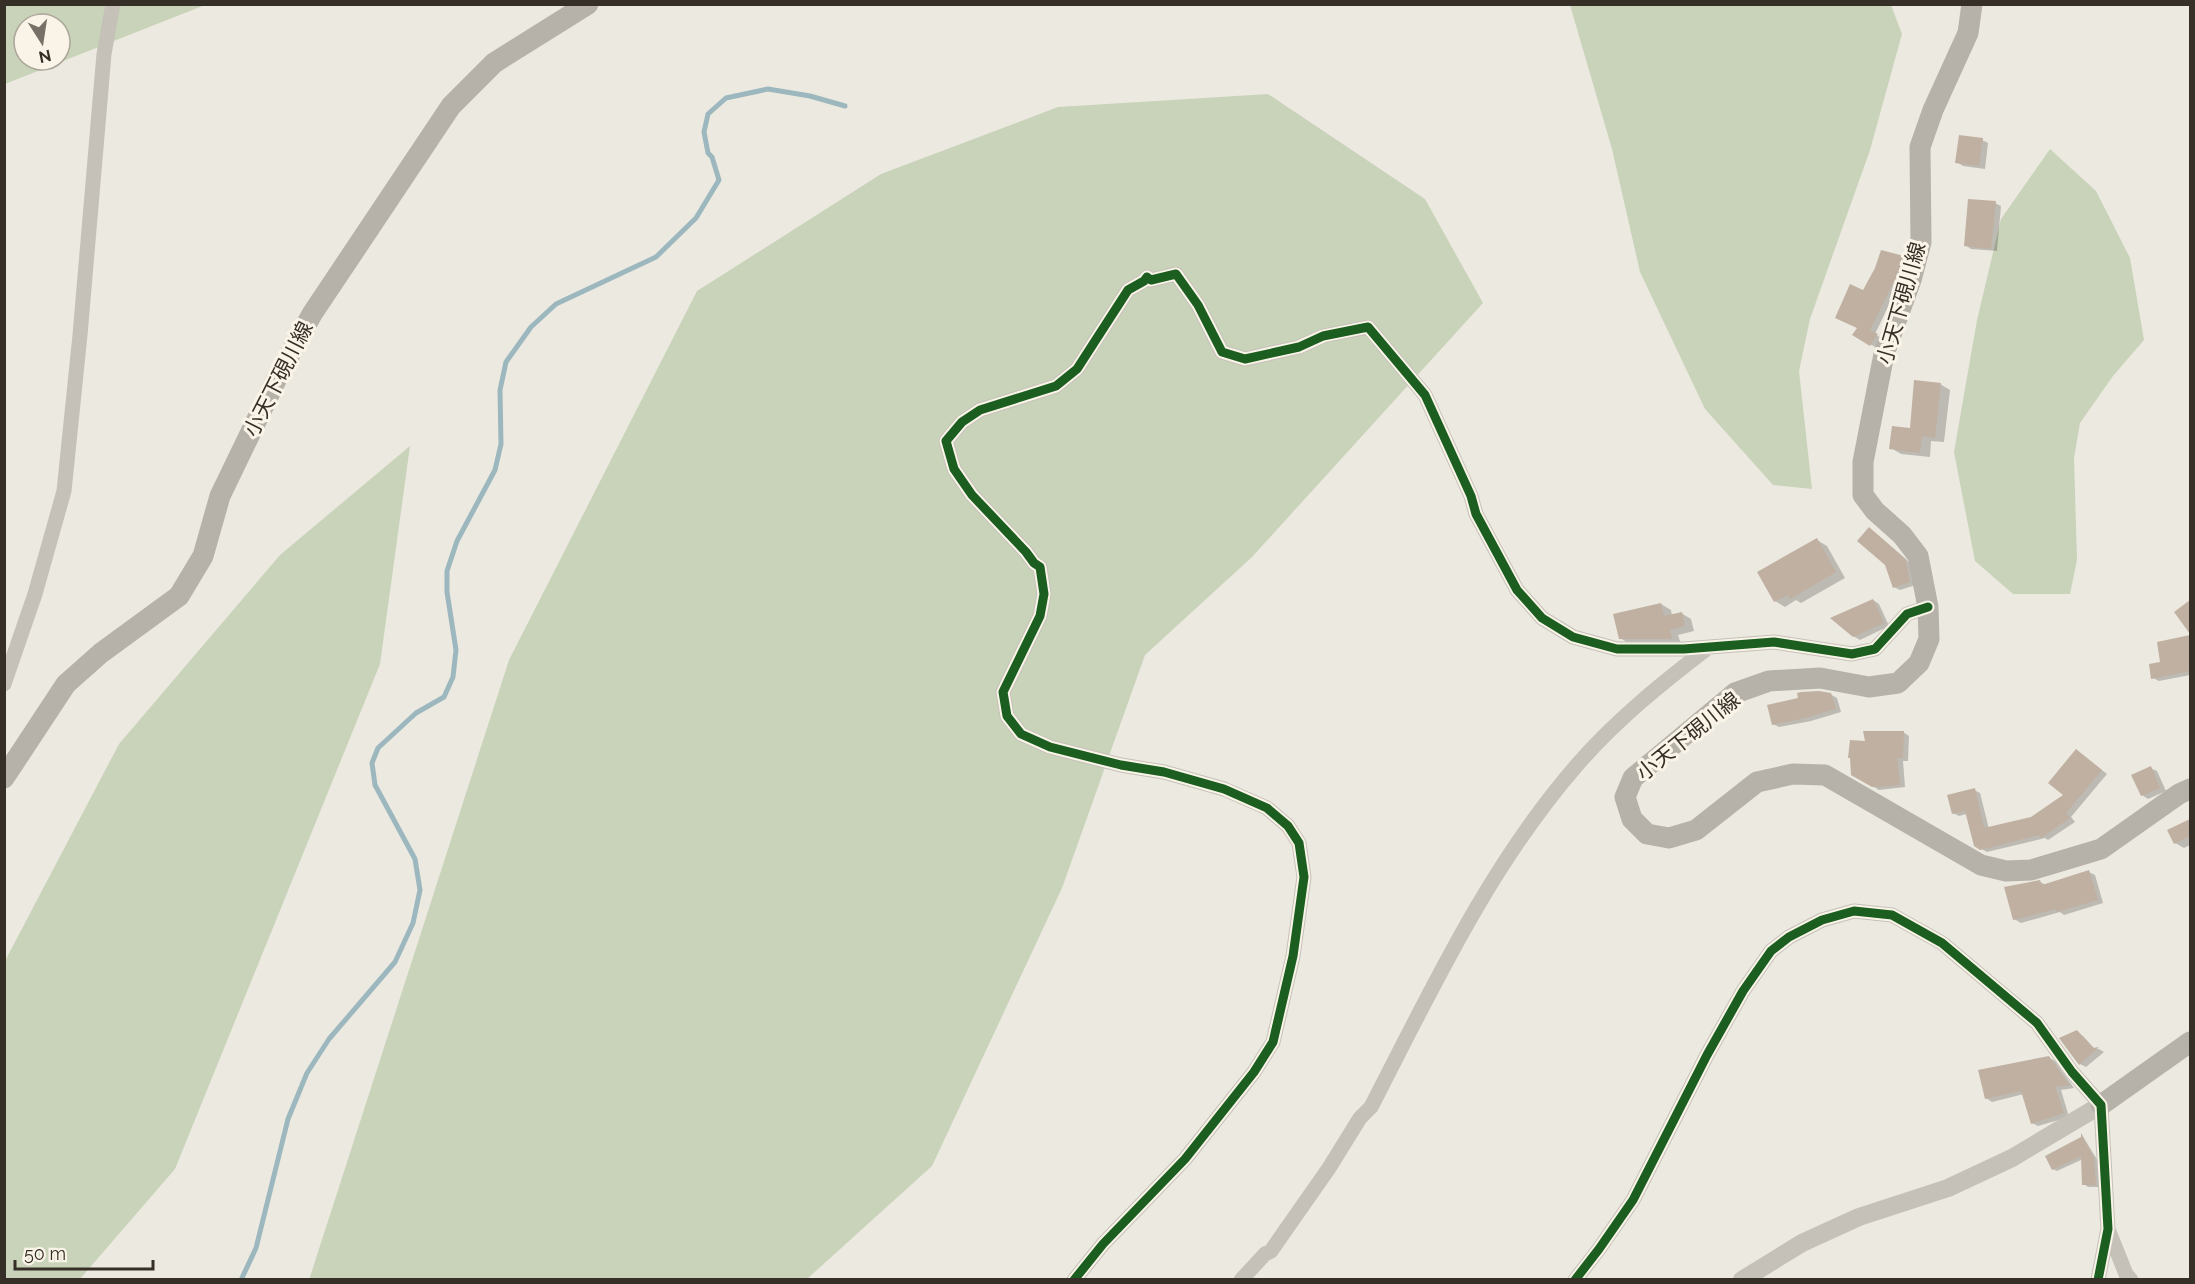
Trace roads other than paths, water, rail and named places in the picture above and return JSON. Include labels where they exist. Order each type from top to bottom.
[{"type":"main road","name":"小天下硯川線","points":[[4,778],[66,684],[101,652],[179,596],[203,556],[220,496],[277,378],[312,314],[451,106],[494,63],[588,4]]},
{"type":"main road","name":"小天下硯川線","points":[[1972,4],[1968,33],[1933,110],[1920,147],[1921,242],[1911,280],[1884,354],[1863,462],[1863,495],[1875,511],[1902,535],[1918,556],[1928,607],[1929,639],[1919,663],[1898,683],[1869,687],[1820,678],[1769,681],[1735,693],[1633,778],[1625,797],[1632,819],[1647,834],[1669,838],[1696,830],[1758,782],[1793,774],[1825,775],[1981,865],[2006,871],[2031,870],[2101,849],[2179,794],[2190,789]]},
{"type":"main road","points":[[2102,1105],[2190,1042]]},
{"type":"street","points":[[4,684],[35,594],[64,491],[104,54],[113,4]]},
{"type":"street","points":[[1074,1280],[1103,1244],[1185,1158],[1254,1072],[1273,1042],[1293,956],[1304,877],[1299,843],[1288,826],[1267,808],[1224,789],[1164,772],[1121,765],[1050,747],[1021,734],[1007,716],[1003,692],[1040,616],[1044,594],[1040,567],[972,495],[954,469],[946,441],[962,422],[980,410],[1056,386],[1077,369],[1128,290],[1147,277],[1151,280],[1176,274],[1198,305],[1222,352],[1245,360],[1299,346],[1323,336],[1368,327],[1425,395],[1471,496],[1476,514],[1517,590],[1542,618],[1573,638],[1617,649],[1709,647],[1774,642],[1852,654],[1875,649],[1906,614],[1928,607]]},
{"type":"street","points":[[1241,1280],[1265,1254],[1271,1251],[1329,1168],[1360,1118],[1371,1107],[1463,929],[1526,830],[1577,765],[1616,725],[1666,680],[1709,647]]},
{"type":"street","points":[[1575,1280],[1599,1250],[1633,1200],[1707,1055],[1743,991],[1771,951],[1789,937],[1822,920],[1854,911],[1892,915],[1942,943],[2037,1023],[2072,1072],[2102,1105],[2108,1229],[2098,1280]]},
{"type":"street","points":[[1742,1280],[1802,1243],[1859,1217],[1948,1188],[2012,1158],[2102,1105]]},
{"type":"street","points":[[2108,1229],[2130,1280]]},
{"type":"waterway","points":[[241,1280],[256,1248],[288,1119],[307,1073],[329,1039],[395,962],[413,923],[420,890],[415,859],[375,785],[372,763],[378,748],[416,713],[444,697],[453,677],[456,650],[447,592],[447,571],[457,541],[495,470],[501,444],[500,390],[506,362],[531,327],[556,304],[656,257],[696,218],[719,180],[712,157],[708,153],[704,132],[708,114],[726,98],[768,89],[810,96],[845,106]]}]
